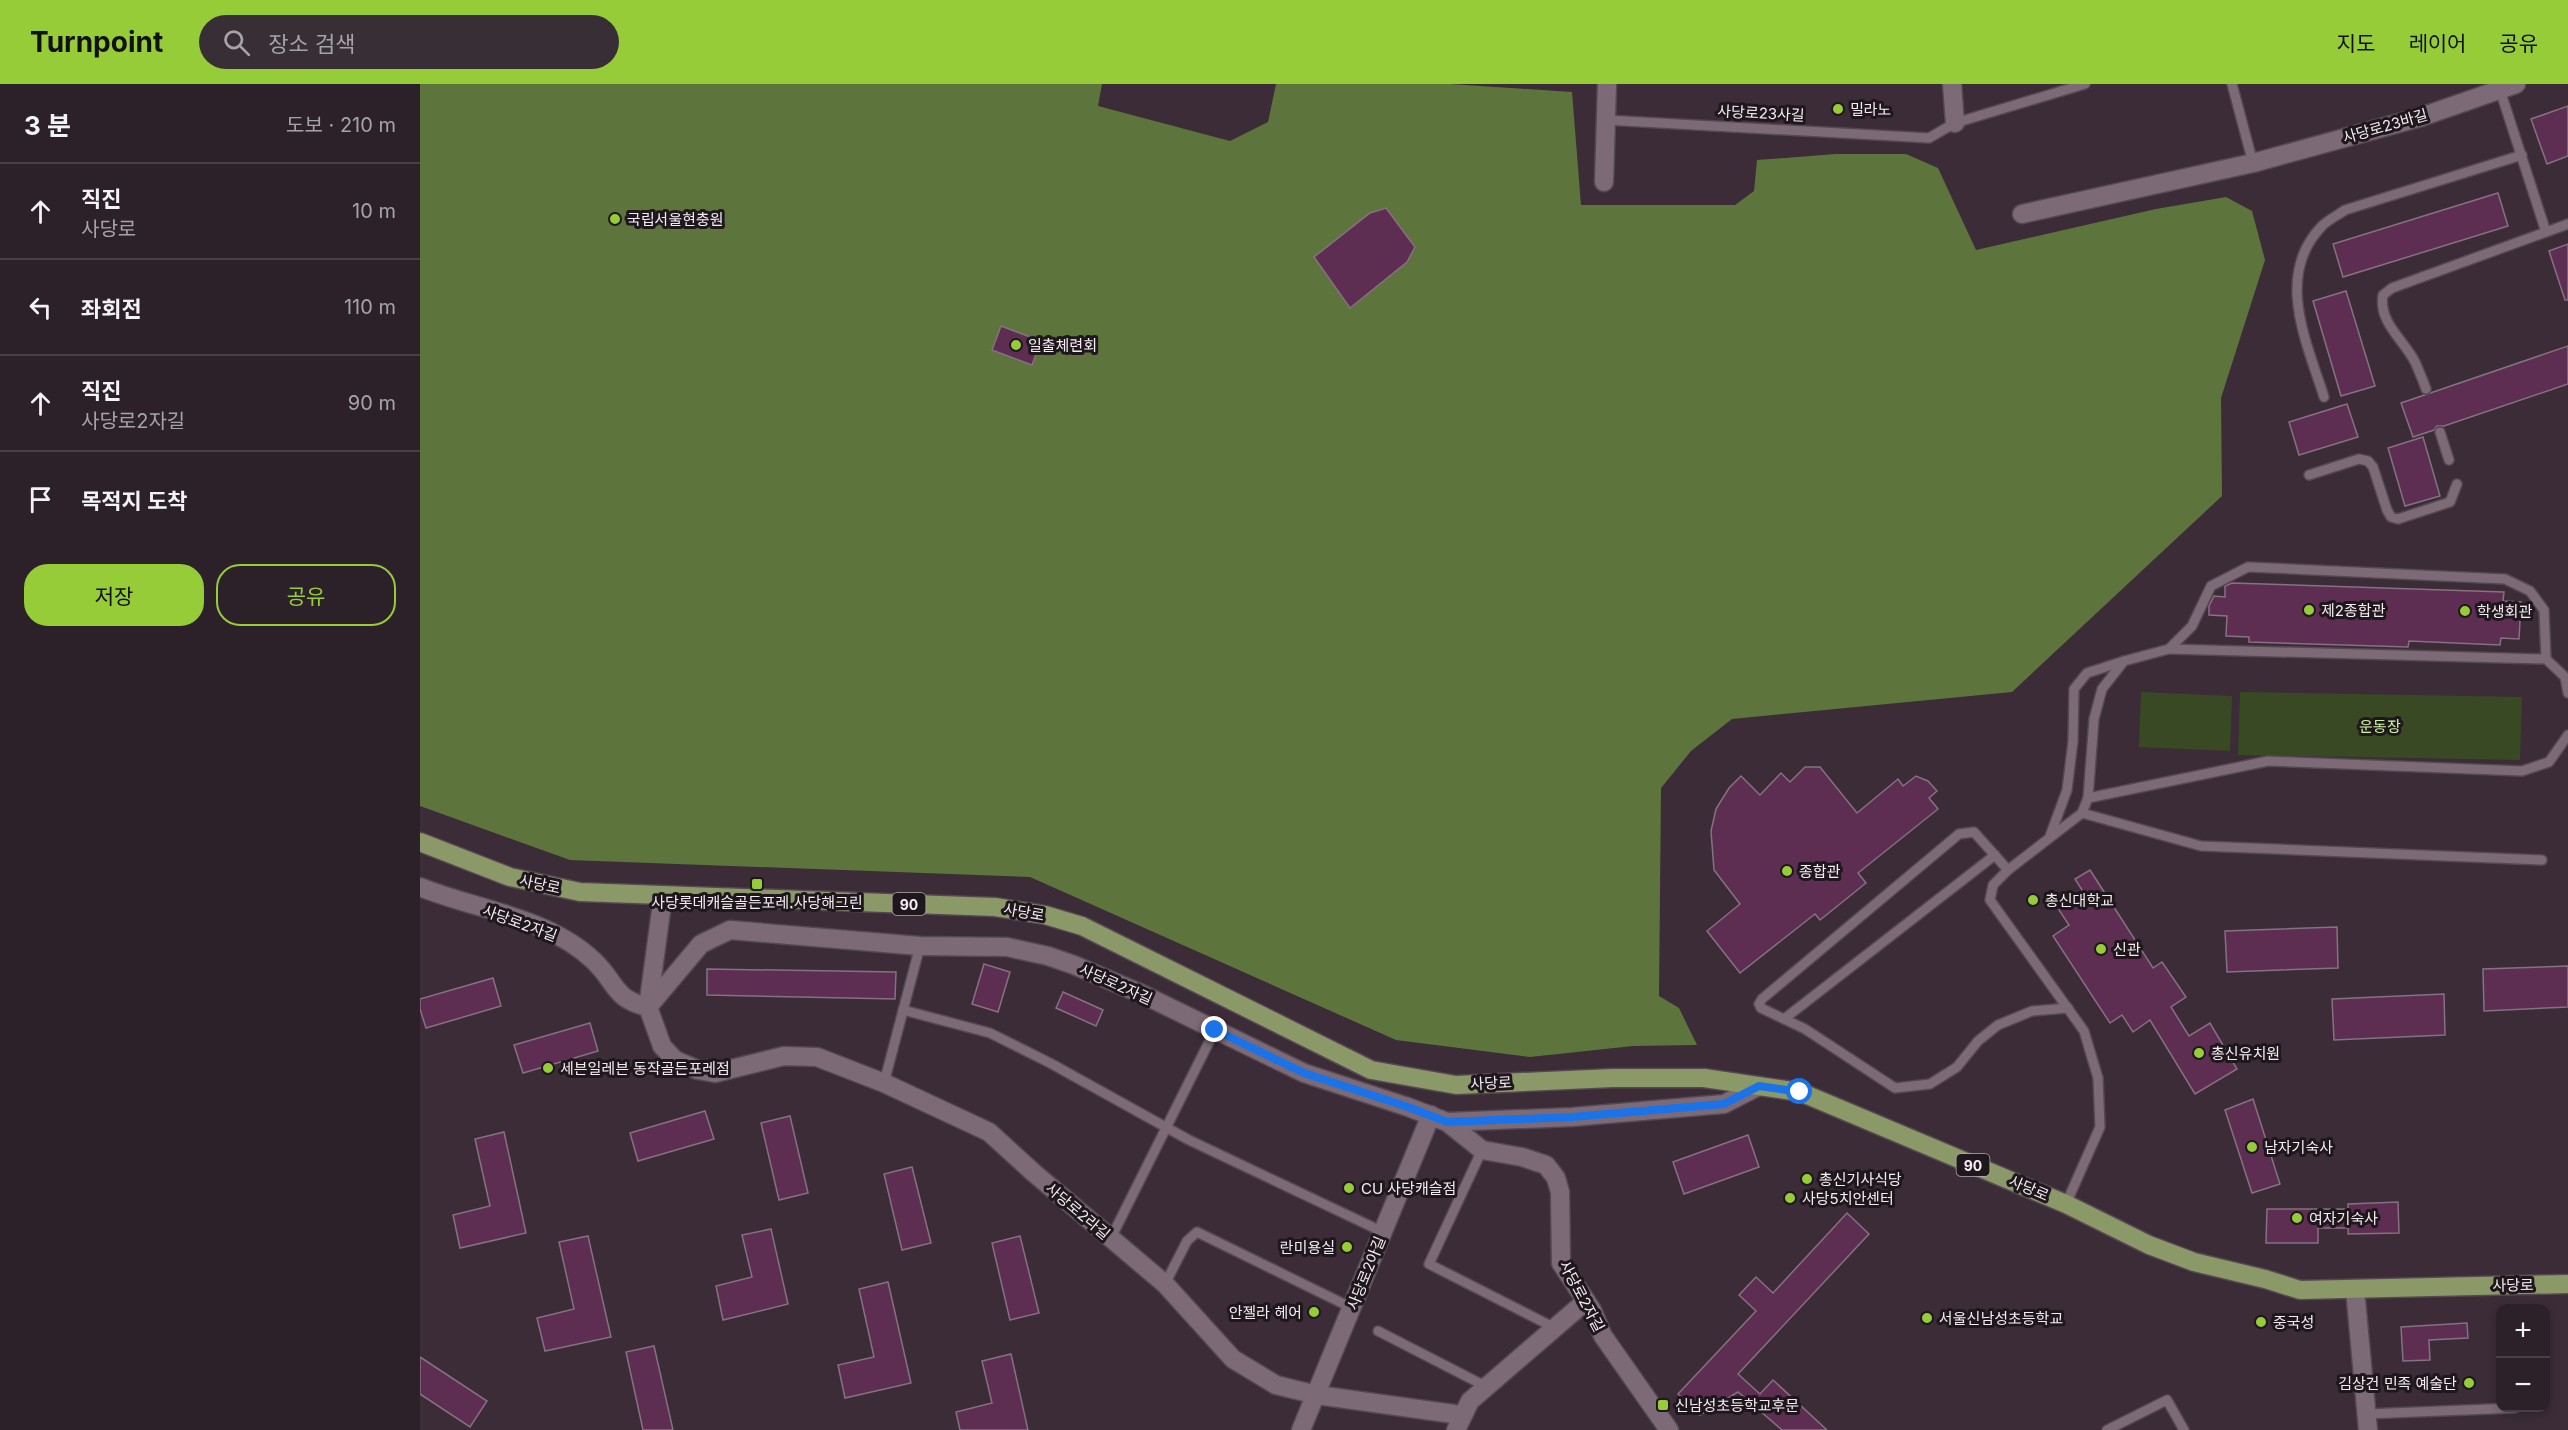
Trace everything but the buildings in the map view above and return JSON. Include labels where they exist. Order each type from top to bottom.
[{"type":"main road","name":"사당로","points":[[420,842],[510,878],[580,892],[995,907],[1045,915],[1082,926],[1371,1070],[1456,1085],[1613,1078],[1704,1078],[1800,1092],[2066,1204],[2149,1245],[2194,1262],[2300,1290],[2568,1284]]},
{"type":"street","points":[[1604,182],[1607,84]]},
{"type":"street","points":[[1952,84],[1954,123]]},
{"type":"street","name":"사당로23바길","points":[[2022,214],[2253,164],[2421,117],[2505,86]]},
{"type":"street","name":"사당로2자길","points":[[420,887],[557,934],[594,961],[622,997],[633,1004],[648,1007],[701,944],[730,930],[920,946],[1006,947],[1048,956],[1144,996],[1304,1073],[1439,1119],[1482,1150],[1522,1156],[1546,1165],[1560,1192],[1561,1263],[1586,1301],[1603,1336],[1664,1428]]},
{"type":"street","points":[[648,1007],[663,896]]},
{"type":"street","name":"사당로2라길","points":[[648,1007],[662,1046],[675,1059],[698,1070],[716,1073],[784,1056],[818,1057],[884,1083],[989,1132],[1165,1284],[1233,1359],[1276,1385],[1458,1422]]},
{"type":"street","points":[[1439,1119],[1572,1117],[1724,1104],[1759,1086]]},
{"type":"street","name":"사당로2아길","points":[[1301,1430],[1383,1232],[1439,1119]]},
{"type":"street","points":[[2355,1289],[2367,1422]]},
{"type":"street","points":[[1458,1422],[1470,1401],[1586,1301]]},
{"type":"lane","name":"사당로23사길","points":[[1606,120],[1929,138],[1954,123],[2085,84]]},
{"type":"lane","points":[[2232,84],[2253,164]]},
{"type":"lane","points":[[2505,86],[2522,155],[2546,232]]},
{"type":"lane","points":[[2324,397],[2296,306],[2296,280],[2306,251],[2322,226],[2345,210],[2522,155]]},
{"type":"lane","points":[[2426,389],[2415,362],[2388,325],[2381,307],[2383,295],[2392,288],[2568,224]]},
{"type":"lane","points":[[2440,432],[2449,460]]},
{"type":"lane","points":[[2309,475],[2359,459],[2367,461],[2373,467],[2387,510],[2391,517],[2398,519],[2450,502],[2457,484]]},
{"type":"lane","points":[[2169,649],[2192,626],[2211,586],[2248,567],[2505,579],[2530,591],[2544,610],[2546,659]]},
{"type":"lane","points":[[2050,836],[2067,790],[2073,741],[2074,689],[2087,673],[2124,661],[2169,649],[2546,659],[2565,677],[2568,693]]},
{"type":"lane","points":[[2066,1204],[2100,1126],[2098,1078],[2084,1031],[1990,900],[1993,885],[2008,870],[2082,813],[2088,798],[2094,719],[2102,689],[2124,661]]},
{"type":"lane","points":[[2088,798],[2268,761],[2522,771],[2549,762],[2568,735]]},
{"type":"lane","points":[[2082,813],[2200,846],[2542,860]]},
{"type":"lane","points":[[2008,870],[1974,832],[1959,834],[1762,999],[1759,1004],[1761,1008],[1805,1029],[1895,1088],[1930,1084],[1957,1067],[1978,1041],[1998,1025],[2032,1011],[2068,1008]]},
{"type":"lane","points":[[1784,1019],[1995,855]]},
{"type":"lane","points":[[884,1083],[920,946]]},
{"type":"lane","points":[[903,1010],[990,1033],[1050,1063],[1166,1128],[1383,1232]]},
{"type":"lane","points":[[1112,1238],[1215,1030]]},
{"type":"lane","points":[[1482,1150],[1429,1264],[1555,1328]]},
{"type":"lane","points":[[1165,1284],[1187,1241],[1197,1232],[1352,1308]]},
{"type":"lane","points":[[1378,1331],[1486,1387]]},
{"type":"lane","points":[[2107,1430],[2167,1400],[2184,1430]]},
{"type":"lane","points":[[2367,1422],[2496,1409]]},
{"type":"green space","points":[[420,84],[1102,84],[1098,106],[1230,141],[1268,122],[1276,84],[1450,84],[1572,92],[1581,205],[1735,205],[1754,191],[1757,160],[1836,154],[1906,154],[1938,168],[1976,250],[2156,209],[2226,197],[2252,211],[2265,260],[2221,398],[2222,496],[2012,692],[1732,719],[1691,751],[1661,788],[1659,996],[1679,1008],[1697,1045],[1633,1046],[1530,1057],[1396,1040],[1030,877],[570,860],[420,806]]},
{"type":"green space","points":[[2141,692],[2232,696],[2230,751],[2139,747]]},
{"type":"green space","name":"운동장","points":[[2240,692],[2522,697],[2520,760],[2238,755]]},
{"type":"place","name":"밀라노","points":[[1838,109]]},
{"type":"place","name":"국립서울현충원","points":[[615,219]]},
{"type":"place","name":"일출체련회","points":[[1016,345]]},
{"type":"place","name":"제2종합관","points":[[2309,610]]},
{"type":"place","name":"학생회관","points":[[2465,611]]},
{"type":"place","name":"종합관","points":[[1787,871]]},
{"type":"place","name":"사당롯데캐슬골든포레.사당해그린","points":[[757,884]]},
{"type":"place","name":"총신대학교","points":[[2033,900]]},
{"type":"place","name":"신관","points":[[2101,949]]},
{"type":"place","name":"총신유치원","points":[[2199,1053]]},
{"type":"place","name":"세븐일레븐 동작골든포레점","points":[[548,1068]]},
{"type":"place","name":"남자기숙사","points":[[2252,1147]]},
{"type":"place","name":"총신기사식당","points":[[1807,1179]]},
{"type":"place","name":"CU 사당캐슬점","points":[[1349,1188]]},
{"type":"place","name":"사당5치안센터","points":[[1790,1198]]},
{"type":"place","name":"여자기숙사","points":[[2297,1218]]},
{"type":"place","name":"란미용실","points":[[1347,1247]]},
{"type":"place","name":"안젤라 헤어","points":[[1314,1312]]},
{"type":"place","name":"서울신남성초등학교","points":[[1927,1318]]},
{"type":"place","name":"중국성","points":[[2261,1322]]},
{"type":"place","name":"김상건 민족 예술단","points":[[2469,1383]]},
{"type":"place","name":"신남성초등학교후문","points":[[1663,1405]]},
{"type":"route","points":[[1215,1030],[1304,1073],[1447,1122],[1572,1117],[1724,1104],[1759,1086],[1800,1092]]}]
